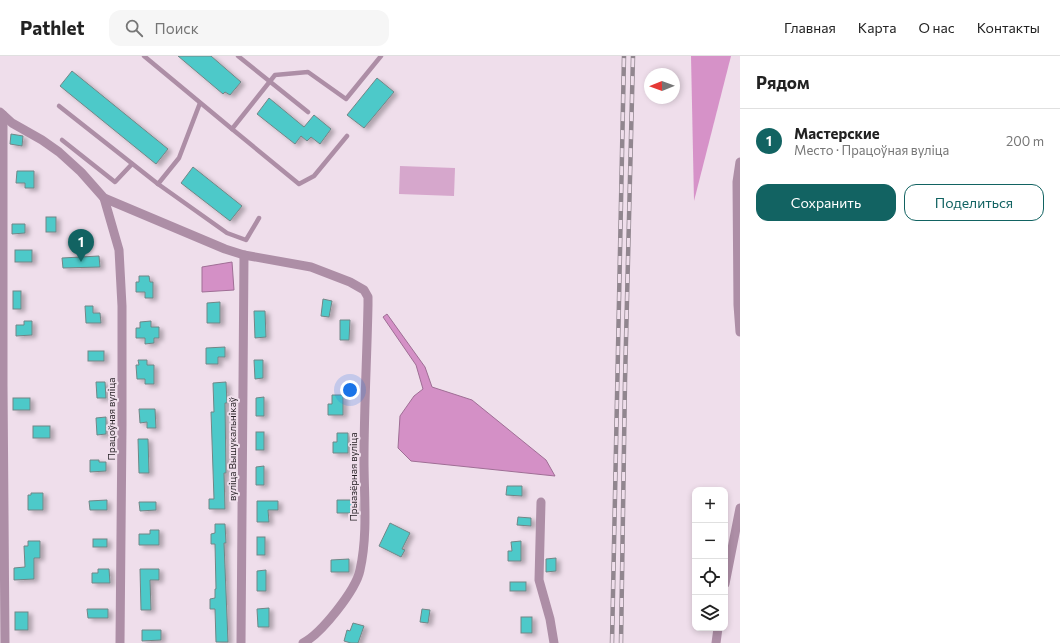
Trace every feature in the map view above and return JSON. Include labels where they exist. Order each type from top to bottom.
[{"type":"street","points":[[2,114],[12,123],[42,140],[59,152],[81,172],[104,198],[244,255]]},
{"type":"street","points":[[2,114],[5,643]]},
{"type":"street","points":[[740,162],[737,182],[738,305],[740,332]]},
{"type":"street","name":"Працоўная вуліца","points":[[104,198],[119,250],[122,306],[120,643]]},
{"type":"street","name":"Прыазёрная вуліца","points":[[244,255],[311,267],[350,282],[364,290],[368,297],[364,400],[364,537],[360,571],[351,590],[332,616],[311,639],[303,643]]},
{"type":"street","name":"вуліца Вышукальнікаў","points":[[241,643],[244,255]]},
{"type":"street","points":[[541,502],[539,580],[550,619],[554,643]]},
{"type":"street","points":[[728,569],[740,508]]},
{"type":"street","points":[[716,643],[718,631]]},
{"type":"lane","points":[[144,56],[299,184],[314,176],[347,136]]},
{"type":"lane","points":[[238,56],[308,112]]},
{"type":"lane","points":[[232,130],[275,75],[308,72],[346,100],[381,56]]},
{"type":"lane","points":[[158,184],[179,158],[200,103]]},
{"type":"lane","points":[[59,106],[158,184],[227,233],[246,240],[259,218]]},
{"type":"lane","points":[[62,140],[115,182],[132,164]]},
{"type":"shaded area","points":[[691,56],[731,56],[694,201]]},
{"type":"shaded area","points":[[400,166],[455,168],[454,196],[399,194]]},
{"type":"shaded area","points":[[232,262],[234,290],[202,292],[202,267]]},
{"type":"shaded area","points":[[387,314],[425,367],[432,387],[472,400],[546,460],[555,476],[411,461],[398,448],[400,416],[414,396],[423,389],[416,365],[383,317]]},
{"type":"building","points":[[178,56],[211,56],[241,82],[230,95],[225,92],[223,94]]},
{"type":"building","points":[[72,71],[168,149],[156,164],[60,86]]},
{"type":"building","points":[[377,78],[394,92],[364,128],[347,115]]},
{"type":"building","points":[[269,98],[304,127],[314,115],[331,129],[320,144],[311,137],[307,141],[301,136],[295,144],[257,114]]},
{"type":"building","points":[[11,134],[23,136],[22,146],[10,144]]},
{"type":"building","points":[[193,167],[242,206],[230,221],[181,183]]},
{"type":"building","points":[[17,171],[34,171],[34,188],[25,188],[25,183],[16,183]]},
{"type":"building","points":[[46,217],[56,217],[56,232],[46,232]]},
{"type":"building","points":[[12,224],[25,224],[25,233],[12,234]]},
{"type":"building","points":[[15,250],[32,250],[32,262],[15,262]]},
{"type":"building","points":[[99,256],[100,267],[63,268],[62,258]]},
{"type":"building","points":[[139,276],[149,276],[150,282],[153,282],[153,298],[145,298],[145,292],[136,292],[136,282],[139,282]]},
{"type":"building","points":[[13,291],[21,291],[21,309],[13,309]]},
{"type":"building","points":[[323,299],[332,301],[329,317],[321,316]]},
{"type":"building","points":[[220,302],[220,323],[207,323],[207,303]]},
{"type":"building","points":[[85,306],[93,306],[93,313],[100,313],[101,323],[86,323]]},
{"type":"building","points":[[254,311],[265,311],[266,337],[255,338]]},
{"type":"building","points":[[340,320],[350,320],[349,340],[340,340]]},
{"type":"building","points":[[24,321],[32,321],[32,335],[16,336],[16,325],[24,325]]},
{"type":"building","points":[[151,321],[151,327],[159,327],[159,338],[154,338],[154,343],[145,344],[145,338],[136,338],[136,328],[140,328],[140,322]]},
{"type":"building","points":[[225,347],[225,357],[218,357],[218,364],[206,364],[206,348]]},
{"type":"building","points":[[88,351],[104,351],[104,361],[88,361]]},
{"type":"building","points":[[138,360],[147,360],[147,365],[154,365],[154,384],[145,384],[145,379],[137,379],[136,365],[139,365]]},
{"type":"building","points":[[254,360],[263,360],[263,378],[255,379]]},
{"type":"building","points":[[96,382],[105,382],[106,398],[97,398]]},
{"type":"building","points":[[226,382],[226,473],[224,473],[225,509],[209,509],[209,499],[214,499],[211,412],[214,412],[213,383]]},
{"type":"building","points":[[332,395],[343,395],[343,415],[328,415],[328,404],[332,404]]},
{"type":"building","points":[[264,397],[264,416],[256,416],[256,398]]},
{"type":"building","points":[[13,398],[30,398],[30,410],[13,410]]},
{"type":"building","points":[[139,409],[155,409],[156,428],[147,428],[147,422],[140,423]]},
{"type":"building","points":[[106,417],[106,434],[97,435],[96,418]]},
{"type":"building","points":[[33,426],[50,426],[50,438],[33,438]]},
{"type":"building","points":[[256,432],[264,432],[264,450],[256,450]]},
{"type":"building","points":[[337,433],[348,433],[348,453],[333,453],[333,442],[337,442]]},
{"type":"building","points":[[138,439],[148,439],[149,473],[139,473]]},
{"type":"building","points":[[90,460],[106,462],[106,471],[90,472]]},
{"type":"building","points":[[264,466],[264,485],[256,485],[256,467]]},
{"type":"building","points":[[507,486],[522,486],[522,496],[506,495]]},
{"type":"building","points":[[31,493],[43,493],[43,510],[28,510],[28,495],[31,495]]},
{"type":"building","points":[[107,500],[107,510],[90,510],[89,501]]},
{"type":"building","points":[[337,500],[354,500],[355,513],[337,513]]},
{"type":"building","points":[[257,501],[278,501],[278,510],[268,510],[269,522],[257,522]]},
{"type":"building","points":[[139,502],[156,502],[156,510],[140,511]]},
{"type":"building","points":[[518,517],[531,518],[531,526],[517,525]]},
{"type":"building","points":[[390,523],[410,533],[402,549],[405,550],[401,557],[379,546]]},
{"type":"building","points":[[215,524],[225,524],[226,543],[224,543],[228,642],[216,642],[215,609],[210,609],[210,599],[215,598],[216,589],[215,544],[211,544],[211,534],[215,533]]},
{"type":"building","points":[[150,530],[159,530],[159,545],[139,545],[139,534],[150,534]]},
{"type":"building","points":[[257,537],[265,537],[265,555],[257,555]]},
{"type":"building","points":[[93,539],[107,539],[107,547],[93,547]]},
{"type":"building","points":[[28,541],[40,541],[40,558],[34,558],[34,579],[14,580],[14,568],[25,567],[24,546],[28,546]]},
{"type":"building","points":[[521,541],[521,561],[508,561],[508,551],[512,551],[511,542]]},
{"type":"building","points":[[556,558],[556,571],[546,572],[546,559]]},
{"type":"building","points":[[349,559],[349,572],[331,572],[331,560]]},
{"type":"building","points":[[98,569],[109,569],[110,583],[92,583],[92,573],[98,573]]},
{"type":"building","points":[[140,569],[159,569],[159,580],[150,580],[151,610],[141,610]]},
{"type":"building","points":[[266,570],[266,591],[257,591],[257,571]]},
{"type":"building","points":[[510,582],[526,582],[526,591],[510,591]]},
{"type":"building","points":[[269,608],[269,627],[258,627],[257,609]]},
{"type":"building","points":[[87,609],[108,609],[108,618],[88,618]]},
{"type":"building","points":[[422,609],[430,610],[428,623],[420,622]]},
{"type":"building","points":[[15,612],[28,612],[28,630],[15,630]]},
{"type":"building","points":[[521,617],[532,617],[532,633],[521,633]]},
{"type":"building","points":[[353,623],[364,626],[358,643],[344,641],[347,630],[350,631]]},
{"type":"building","points":[[142,630],[161,630],[161,640],[142,641]]},
{"type":"railway","points":[[612,643],[624,56]]},
{"type":"railway","points":[[621,643],[625,381],[633,56]]},
{"type":"place","name":"Мастерские","points":[[81,262]]}]
